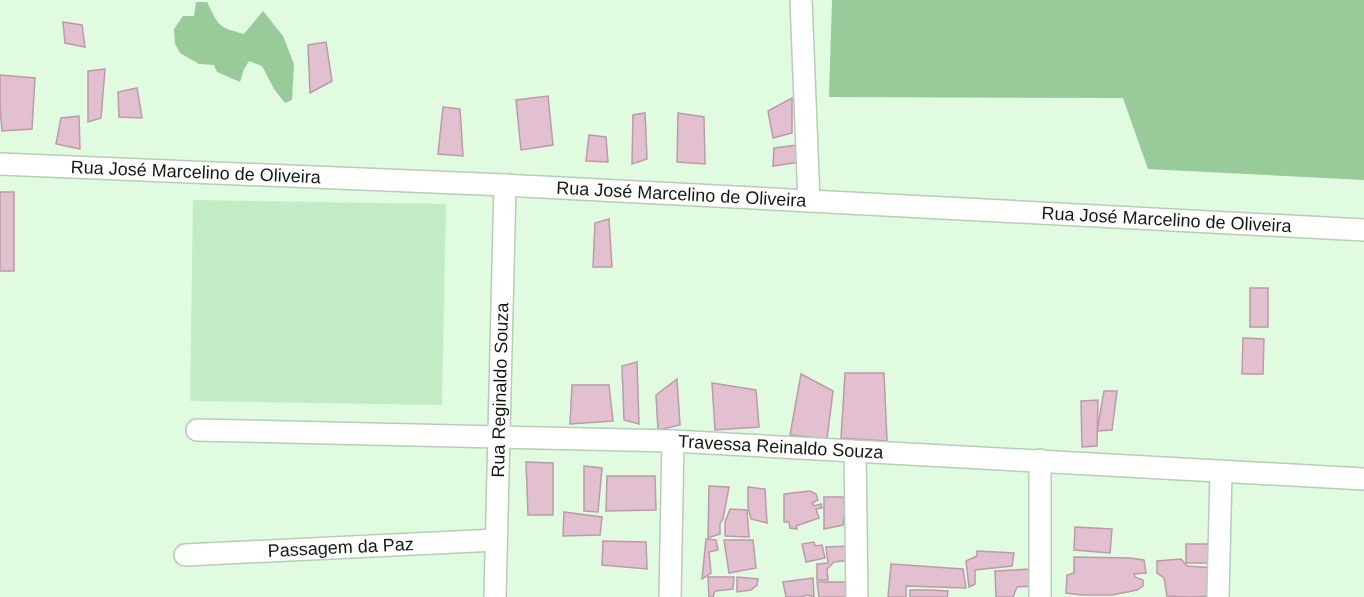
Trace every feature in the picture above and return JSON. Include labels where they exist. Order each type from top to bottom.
[{"type":"street","points":[[801,0],[809,201]]},
{"type":"street","name":"Rua José Marcelino de Oliveira","points":[[0,164],[505,184],[1364,230]]},
{"type":"street","name":"Rua Reginaldo Souza","points":[[495,597],[505,184]]},
{"type":"street","name":"Travessa Reinaldo Souza","points":[[197,430],[673,441],[1364,479]]},
{"type":"street","points":[[670,597],[673,441]]},
{"type":"street","points":[[855,452],[857,597]]},
{"type":"street","points":[[1040,460],[1040,597]]},
{"type":"street","points":[[1218,597],[1221,471]]},
{"type":"street","name":"Passagem da Paz","points":[[185,555],[496,540]]},
{"type":"green space","points":[[832,0],[1364,0],[1364,180],[1148,169],[1123,98],[829,97]]},
{"type":"green space","points":[[196,2],[207,2],[220,24],[244,34],[263,11],[283,36],[294,64],[292,100],[285,103],[274,89],[262,66],[249,61],[240,82],[217,72],[214,65],[199,64],[180,53],[175,44],[174,29],[183,16],[194,16]]},
{"type":"green space","points":[[193,200],[446,204],[442,405],[190,401]]},
{"type":"building","points":[[63,22],[82,25],[85,47],[65,43]]},
{"type":"building","points":[[326,42],[332,81],[310,93],[308,45]]},
{"type":"building","points":[[105,69],[101,118],[88,122],[88,71]]},
{"type":"building","points":[[0,75],[35,78],[32,129],[2,131]]},
{"type":"building","points":[[137,88],[142,118],[119,117],[118,92]]},
{"type":"building","points":[[548,96],[553,145],[521,150],[516,100]]},
{"type":"building","points":[[792,98],[792,133],[773,138],[768,111]]},
{"type":"building","points":[[443,107],[460,109],[463,156],[438,154]]},
{"type":"building","points":[[645,113],[647,159],[632,164],[633,115]]},
{"type":"building","points":[[678,113],[704,117],[705,164],[677,162]]},
{"type":"building","points":[[79,116],[80,149],[56,144],[61,118]]},
{"type":"building","points":[[589,135],[606,137],[608,162],[586,161]]},
{"type":"building","points":[[797,145],[807,161],[773,166],[774,148]]},
{"type":"building","points":[[0,192],[14,192],[14,271],[0,271]]},
{"type":"building","points":[[609,219],[612,267],[593,267],[595,223]]},
{"type":"building","points":[[1250,288],[1268,288],[1268,327],[1250,327]]},
{"type":"building","points":[[1243,338],[1264,339],[1263,374],[1242,374]]},
{"type":"building","points":[[637,362],[639,424],[624,420],[622,366]]},
{"type":"building","points":[[845,373],[884,373],[887,441],[841,438]]},
{"type":"building","points":[[801,374],[833,391],[827,439],[790,435]]},
{"type":"building","points":[[677,379],[680,425],[658,430],[656,395]]},
{"type":"building","points":[[712,383],[756,390],[759,427],[715,430]]},
{"type":"building","points":[[572,385],[609,385],[613,421],[570,424]]},
{"type":"building","points":[[1104,391],[1117,391],[1112,430],[1097,431]]},
{"type":"building","points":[[1098,400],[1097,446],[1082,447],[1081,401]]},
{"type":"building","points":[[526,462],[553,463],[553,515],[528,515]]},
{"type":"building","points":[[584,466],[602,468],[598,512],[584,511]]},
{"type":"building","points":[[607,476],[655,476],[656,510],[606,511]]},
{"type":"building","points":[[709,486],[729,487],[723,519],[720,523],[720,534],[708,538]]},
{"type":"building","points":[[748,487],[765,489],[767,523],[751,519],[748,507]]},
{"type":"building","points":[[810,491],[816,494],[818,500],[812,503],[814,506],[821,504],[822,508],[816,509],[819,518],[796,526],[797,529],[790,528],[789,522],[784,522],[784,494]]},
{"type":"building","points":[[824,497],[844,497],[843,525],[824,529]]},
{"type":"building","points":[[730,509],[747,510],[749,537],[725,536],[725,522]]},
{"type":"building","points":[[564,512],[602,517],[600,535],[563,536]]},
{"type":"building","points":[[1075,527],[1112,529],[1110,553],[1074,550]]},
{"type":"building","points":[[706,539],[716,540],[718,550],[709,552],[711,573],[702,579]]},
{"type":"building","points":[[724,540],[753,540],[756,568],[729,573]]},
{"type":"building","points":[[603,541],[646,542],[647,569],[602,565]]},
{"type":"building","points":[[814,542],[815,546],[822,545],[825,558],[806,562],[802,544]]},
{"type":"building","points":[[1186,544],[1215,544],[1215,563],[1186,563]]},
{"type":"building","points":[[849,546],[849,560],[834,562],[827,569],[828,580],[817,580],[817,564],[828,563],[826,547]]},
{"type":"building","points":[[977,551],[1014,553],[1012,566],[975,570],[975,584],[969,587],[966,561],[977,556]]},
{"type":"building","points":[[1074,557],[1144,560],[1146,573],[1134,574],[1135,577],[1143,580],[1143,586],[1137,590],[1112,595],[1066,593],[1067,575],[1074,573]]},
{"type":"building","points":[[1181,559],[1187,566],[1215,568],[1215,596],[1167,596],[1164,578],[1157,573],[1157,561]]},
{"type":"building","points":[[891,564],[963,569],[966,588],[906,586],[906,597],[888,597]]},
{"type":"building","points":[[1032,569],[1034,586],[1017,587],[1013,597],[996,597],[995,571]]},
{"type":"building","points":[[708,577],[734,577],[733,589],[715,591],[713,597],[709,597]]},
{"type":"building","points":[[737,577],[758,579],[757,585],[751,590],[737,592]]},
{"type":"building","points":[[813,578],[814,597],[808,595],[786,597],[783,582]]},
{"type":"building","points":[[817,582],[847,582],[847,597],[819,597]]},
{"type":"building","points":[[910,590],[948,591],[947,597],[910,597]]}]
